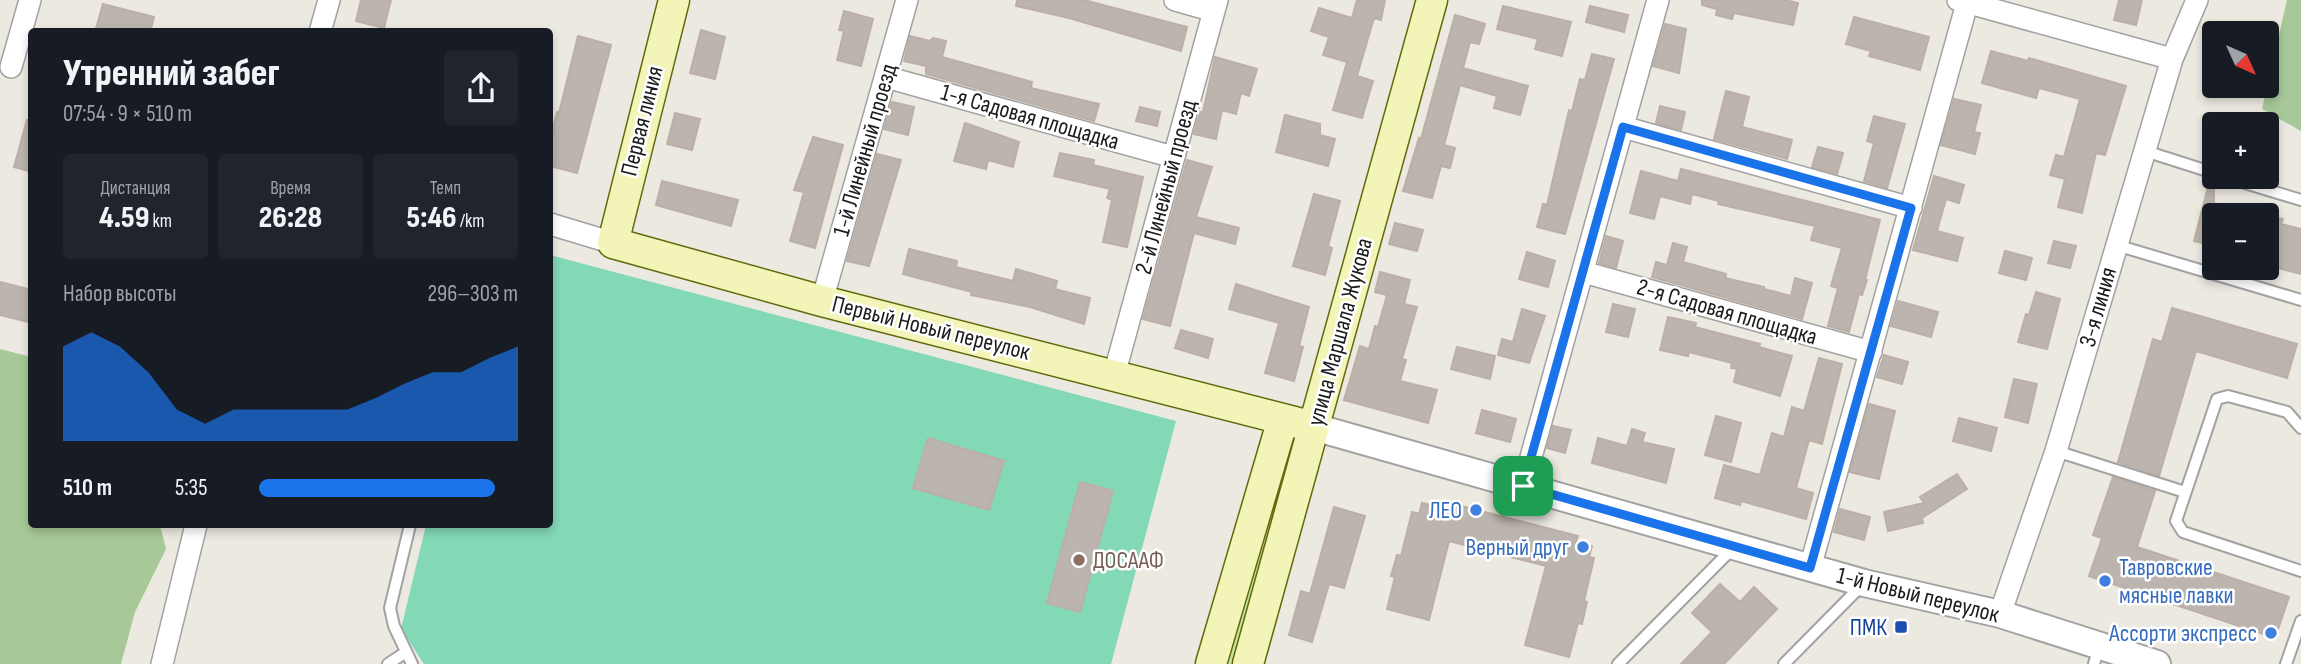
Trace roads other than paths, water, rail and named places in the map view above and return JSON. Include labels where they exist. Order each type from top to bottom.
[{"type":"main road","name":"Первая линия","points":[[613,243],[674,0]]},
{"type":"main road","name":"улица Маршала Жукова","points":[[1248,664],[1432,0]]},
{"type":"main road","name":"Первый Новый переулок","points":[[613,243],[822,301],[1314,427]]},
{"type":"main road","name":"улица Маршала Жукова","points":[[1211,664],[1283,419]]},
{"type":"street","points":[[14,68],[30,0]]},
{"type":"street","points":[[321,28],[329,0]]},
{"type":"street","name":"1-й Линейный проезд","points":[[822,301],[906,0]]},
{"type":"street","points":[[1175,0],[1216,6]]},
{"type":"street","points":[[1523,486],[1658,0]]},
{"type":"street","name":"3-я линия","points":[[2000,614],[2056,451],[2172,59],[2197,0]]},
{"type":"street","points":[[1810,568],[1911,208],[1964,1],[2172,59]]},
{"type":"street","name":"2-й Линейный проезд","points":[[1114,374],[1216,6]]},
{"type":"street","name":"1-я Садовая площадка","points":[[886,77],[1174,158]]},
{"type":"street","points":[[1623,127],[1911,208]]},
{"type":"street","name":"Первый Новый переулок","points":[[553,226],[613,243]]},
{"type":"street","name":"2-я Cадовая площадка","points":[[1583,272],[1871,352]]},
{"type":"street","name":"1-й Новый переулок","points":[[1314,427],[1864,583],[2000,614],[2097,655],[2157,664]]},
{"type":"street","points":[[162,664],[195,528]]},
{"type":"lane","points":[[2145,151],[2202,169]]},
{"type":"lane","points":[[2265,189],[2301,200]]},
{"type":"lane","points":[[2116,245],[2301,300]]},
{"type":"lane","points":[[2301,428],[2287,412],[2228,396],[2217,399],[2176,522],[2183,532],[2301,571]]},
{"type":"lane","points":[[2056,451],[2185,492]]},
{"type":"lane","points":[[409,528],[390,608],[394,626],[412,664]]},
{"type":"lane","points":[[1618,664],[1735,546]]},
{"type":"lane","points":[[1784,664],[1864,583]]},
{"type":"lane","points":[[2286,664],[2301,621]]},
{"type":"lane","points":[[388,664],[406,652]]},
{"type":"place","name":"ЛЕО","points":[[1476,510]]},
{"type":"place","name":"Верный друг","points":[[1583,547]]},
{"type":"place","name":"ДОСААФ","points":[[1079,560]]},
{"type":"place","name":"Тавровские мясные лавки","points":[[2105,581]]},
{"type":"place","name":"ПМК","points":[[1901,627]]},
{"type":"place","name":"Ассорти экспресс","points":[[2271,633]]}]
